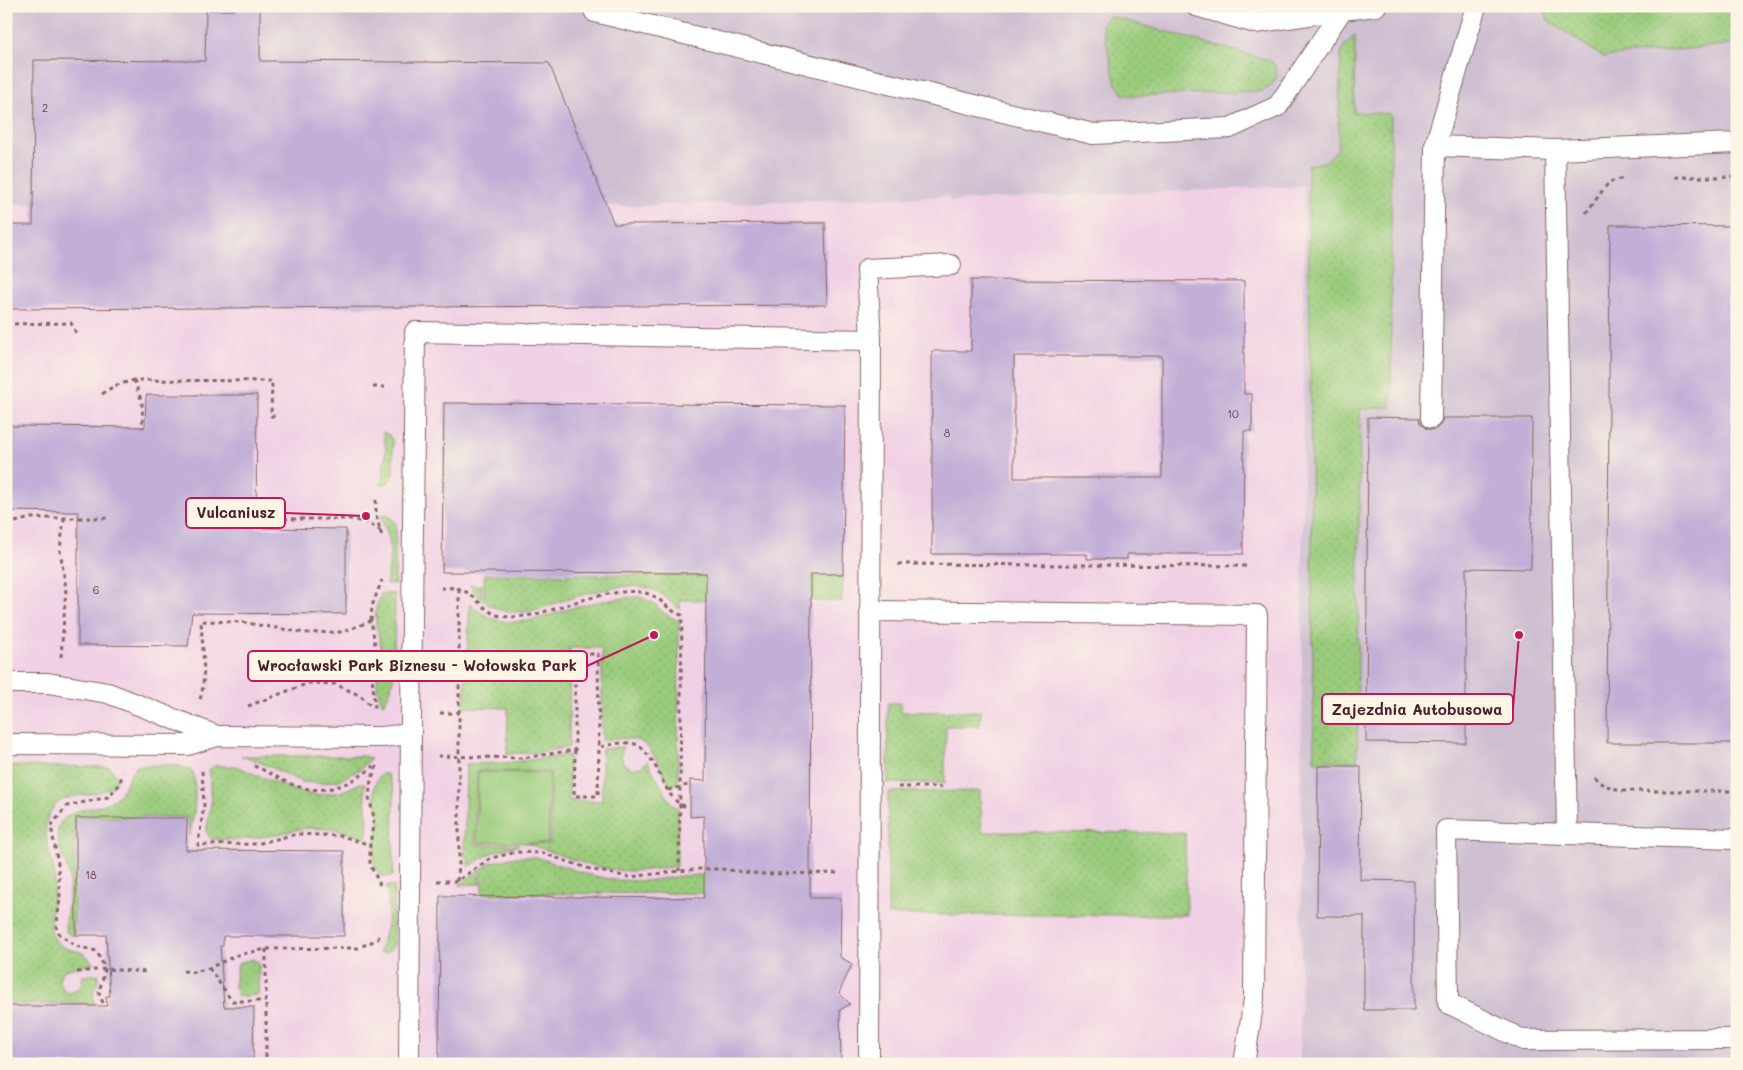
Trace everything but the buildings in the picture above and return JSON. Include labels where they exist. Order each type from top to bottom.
[{"type":"lane","points":[[592,6],[595,12],[1093,134],[1230,128],[1278,106],[1342,8]]},
{"type":"lane","points":[[1196,6],[1255,23],[1342,8],[1376,6]]},
{"type":"lane","points":[[1431,418],[1435,146],[1476,6]]},
{"type":"lane","points":[[1435,146],[1555,150],[1737,143]]},
{"type":"lane","points":[[1555,150],[1567,834]]},
{"type":"lane","points":[[869,1064],[871,340],[867,269],[951,265]]},
{"type":"lane","points":[[409,1064],[410,734],[415,332],[871,340]]},
{"type":"lane","points":[[870,611],[1257,614],[1254,999],[1244,1064]]},
{"type":"lane","points":[[6,683],[48,683],[108,693],[217,736]]},
{"type":"lane","points":[[6,744],[188,745],[217,736],[382,737],[410,734]]},
{"type":"lane","points":[[1737,839],[1446,830],[1448,1003],[1523,1040],[1737,1039]]},
{"type":"path","points":[[1585,218],[1587,209],[1609,182],[1632,176]]},
{"type":"path","points":[[1670,177],[1737,177]]},
{"type":"path","points":[[6,324],[71,323],[76,333]]},
{"type":"path","points":[[134,380],[142,402],[143,428]]},
{"type":"path","points":[[102,394],[114,386],[134,380],[272,381],[271,416],[275,416]]},
{"type":"path","points":[[376,500],[376,514],[383,541]]},
{"type":"path","points":[[15,522],[31,518],[110,518]]},
{"type":"path","points":[[61,663],[66,589],[60,550],[64,518]]},
{"type":"path","points":[[228,519],[350,519],[368,523],[381,531]]},
{"type":"path","points":[[870,564],[1250,566]]},
{"type":"path","points":[[245,707],[309,683],[335,684],[361,696],[376,711],[372,676],[376,650],[371,620],[372,606],[382,579]]},
{"type":"path","points":[[436,588],[459,588],[472,595],[485,608],[500,616],[521,617],[536,615],[605,595],[638,592],[654,595],[674,613],[682,615],[679,871]]},
{"type":"path","points":[[457,881],[459,868],[459,588]]},
{"type":"path","points":[[199,702],[202,695],[203,666],[201,621],[241,622],[305,633],[342,632],[371,620]]},
{"type":"path","points":[[575,654],[598,654],[599,747],[598,796],[574,796],[575,654]]},
{"type":"path","points":[[436,713],[459,713]]},
{"type":"path","points":[[599,747],[622,743],[638,745],[651,758],[676,802],[688,807]]},
{"type":"path","points":[[436,756],[522,758],[575,750]]},
{"type":"path","points":[[378,763],[371,780],[369,797],[374,818],[370,845],[370,864],[381,889]]},
{"type":"path","points":[[102,1003],[99,992],[105,969],[97,951],[75,946],[56,931],[60,897],[58,864],[51,826],[67,806],[108,797],[120,784],[123,768]]},
{"type":"path","points":[[202,770],[204,805],[198,845],[256,844],[298,834],[342,836],[370,845]]},
{"type":"path","points":[[1592,775],[1603,785],[1622,791],[1737,791]]},
{"type":"path","points":[[668,790],[688,785]]},
{"type":"path","points":[[870,787],[944,787]]},
{"type":"path","points":[[433,881],[457,881],[491,858],[517,852],[542,853],[593,870],[629,877],[679,871],[721,869],[762,874],[850,872]]},
{"type":"path","points":[[183,971],[194,972],[209,968],[237,955],[266,949],[358,948],[378,939],[380,932]]},
{"type":"path","points":[[266,949],[266,1064]]},
{"type":"path","points":[[209,968],[232,1001],[266,1001]]},
{"type":"path","points":[[77,972],[105,969],[147,972]]},
{"type":"shaded area","points":[[6,6],[1737,6],[1737,1064],[1300,1064],[1304,186],[950,201],[949,196],[640,206],[6,204]]},
{"type":"shaded area","points":[[1304,186],[1300,1064],[6,1064],[6,204],[640,206],[950,196],[950,201]]},
{"type":"green space","points":[[1544,6],[1737,6],[1737,44],[1603,57],[1548,20]]},
{"type":"green space","points":[[1109,16],[1271,61],[1276,70],[1276,79],[1270,86],[1261,91],[1132,96],[1123,94],[1116,84],[1102,25]]},
{"type":"green space","points":[[1355,35],[1354,112],[1391,114],[1391,407],[1360,409],[1357,761],[1314,761],[1308,165],[1325,162],[1338,149],[1341,56],[1344,46]]},
{"type":"green space","points":[[383,432],[389,435],[393,441],[393,475],[388,483],[381,485],[386,450]]},
{"type":"green space","points":[[381,515],[389,516],[396,524],[395,584],[386,584],[390,561],[390,545]]},
{"type":"green space","points":[[484,574],[843,576],[842,601],[680,600],[680,609],[653,589],[629,586],[595,592],[534,610],[516,612],[492,607],[480,598],[470,585],[482,585],[481,595],[484,596]]},
{"type":"green space","points":[[381,594],[395,594],[394,674],[390,692],[383,704],[377,685],[381,649],[375,614]]},
{"type":"green space","points":[[640,597],[655,604],[665,614],[679,621],[678,782],[672,785],[669,784],[654,756],[643,743],[628,739],[602,741],[602,648],[570,648],[569,747],[539,752],[507,754],[508,708],[464,707],[470,603],[483,614],[497,620],[520,622],[579,606]]},
{"type":"green space","points":[[888,703],[901,703],[901,712],[981,711],[980,726],[946,726],[945,783],[888,783]]},
{"type":"green space","points":[[623,747],[621,754],[623,763],[632,769],[641,767],[647,761],[671,803],[678,808],[677,866],[631,871],[604,868],[525,843],[550,844],[550,772],[477,771],[475,844],[519,845],[493,852],[468,867],[468,856],[464,856],[466,764],[503,763],[569,755],[569,800],[602,801],[602,749]]},
{"type":"green space","points":[[241,756],[363,756],[371,758],[361,769],[340,780],[322,783],[301,782],[262,763]]},
{"type":"green space","points":[[173,765],[193,772],[195,804],[189,836],[188,817],[75,817],[74,936],[67,933],[65,928],[69,875],[59,844],[59,826],[69,815],[106,803],[117,797],[137,766]]},
{"type":"green space","points":[[6,766],[110,767],[117,778],[113,787],[97,793],[62,800],[49,814],[46,828],[54,875],[50,918],[52,934],[59,944],[84,953],[93,964],[71,968],[62,972],[59,981],[63,989],[69,993],[80,988],[82,976],[99,974],[93,991],[94,1004],[6,1004]]},
{"type":"green space","points":[[214,766],[235,766],[301,793],[319,795],[341,792],[360,783],[365,784],[368,825],[366,838],[334,829],[305,828],[269,836],[237,840],[211,839],[206,832],[211,804],[209,770]]},
{"type":"green space","points":[[478,772],[549,773],[548,843],[477,842]]},
{"type":"green space","points":[[382,774],[387,774],[394,789],[393,876],[379,876],[374,861],[379,815],[374,791],[377,780]]},
{"type":"green space","points":[[980,791],[982,832],[1185,833],[1187,915],[888,915],[888,792]]},
{"type":"green space","points":[[516,857],[536,857],[586,874],[614,880],[645,881],[681,876],[720,874],[748,893],[482,894],[482,875],[480,875],[479,884],[459,885],[489,863]]},
{"type":"green space","points":[[386,886],[394,886],[394,944],[392,949],[379,953],[389,912]]},
{"type":"green space","points":[[253,959],[259,963],[258,995],[238,997],[234,985],[238,963]]},
{"type":"place","name":"Vulcaniusz","points":[[366,516]]},
{"type":"place","name":"Wrocławski Park Biznesu - Wołowska Park","points":[[654,635]]},
{"type":"place","name":"Zajezdnia Autobusowa","points":[[1519,635]]}]
